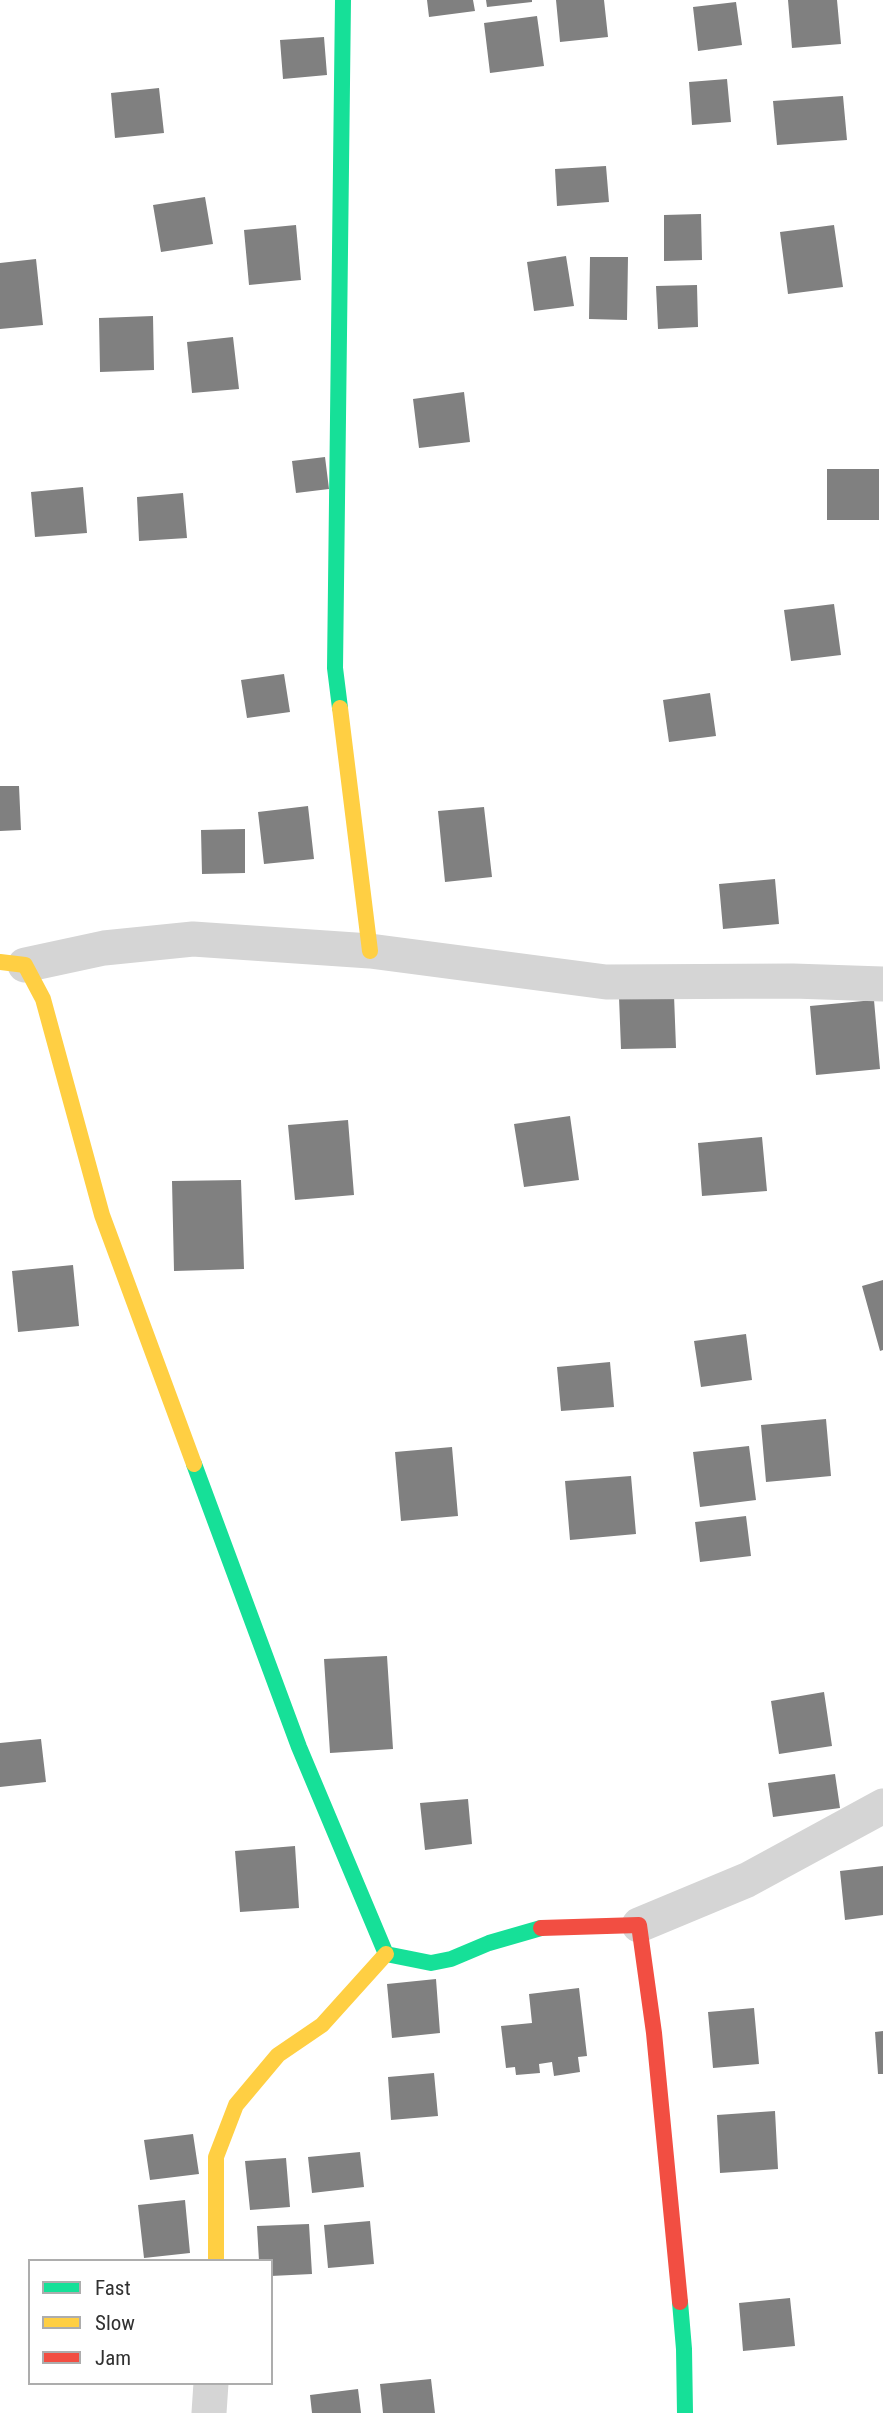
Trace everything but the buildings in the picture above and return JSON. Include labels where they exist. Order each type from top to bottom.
[{"type":"street","points":[[343,0],[335,668],[370,951]]},
{"type":"street","points":[[12,963],[104,948],[193,939],[370,951],[606,982],[793,981],[883,985]]},
{"type":"street","points":[[12,963],[43,999],[102,1216],[299,1746],[386,1954]]},
{"type":"street","points":[[386,1954],[431,1963],[451,1959],[489,1942],[540,1928],[639,1925],[747,1880],[883,1806]]},
{"type":"street","points":[[639,1925],[657,2060],[684,2349],[685,2413]]},
{"type":"street","points":[[216,2259],[216,2157],[236,2105],[278,2055],[322,2025],[386,1954]]},
{"type":"street","points":[[209,2413],[211,2385]]},
{"type":"traffic: fast","points":[[340,708],[335,668],[343,0]]},
{"type":"traffic: fast","points":[[194,1464],[299,1747],[386,1954],[431,1963],[451,1959],[489,1943],[541,1928]]},
{"type":"traffic: fast","points":[[680,2302],[685,2413]]},
{"type":"traffic: slow","points":[[340,708],[370,951]]},
{"type":"traffic: slow","points":[[0,962],[25,965],[43,999],[102,1215],[194,1464]]},
{"type":"traffic: slow","points":[[216,2259],[216,2157],[236,2105],[278,2055],[322,2025],[386,1954]]},
{"type":"traffic: jam","points":[[541,1928],[639,1925],[654,2033],[680,2302]]}]
